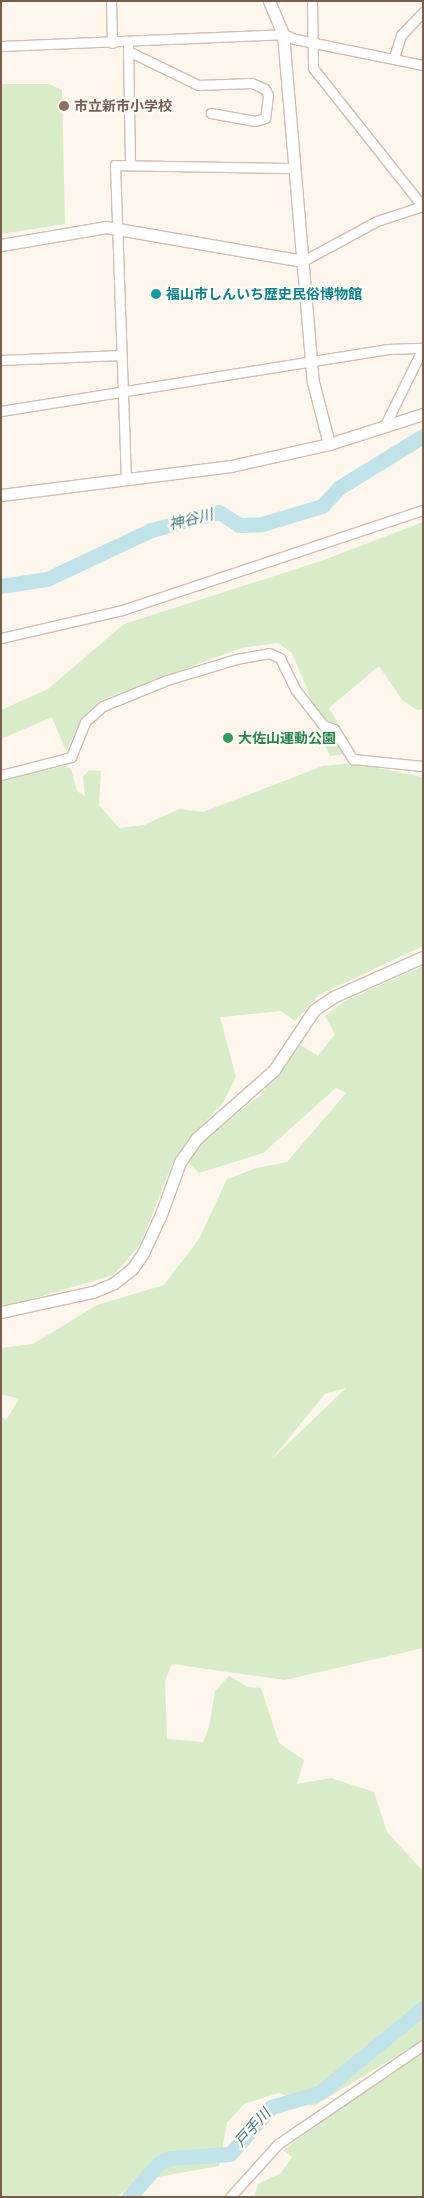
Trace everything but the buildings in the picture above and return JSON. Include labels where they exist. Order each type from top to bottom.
[{"type":"street","points":[[111,1],[112,43]]},
{"type":"street","points":[[270,1],[283,34],[311,364],[329,444]]},
{"type":"street","points":[[1,245],[116,228],[303,261],[377,221],[423,206],[313,68],[312,1]]},
{"type":"street","points":[[394,57],[401,35],[423,12]]},
{"type":"street","points":[[128,47],[283,34],[294,39],[394,57],[423,65]]},
{"type":"street","points":[[1,46],[112,43],[128,47],[198,85],[252,83],[265,90],[268,95],[265,118],[255,121],[211,113]]},
{"type":"street","points":[[128,47],[130,164]]},
{"type":"street","points":[[126,480],[115,165],[295,168]]},
{"type":"street","points":[[1,411],[122,393],[202,378],[311,364],[388,350],[423,348],[384,427]]},
{"type":"street","points":[[1,360],[121,355]]},
{"type":"street","points":[[1,495],[230,466],[329,444],[423,414]]},
{"type":"street","points":[[1,638],[122,610],[423,510]]},
{"type":"street","points":[[1,775],[71,757],[85,722],[102,706],[167,680],[236,659],[269,653],[280,658],[295,689],[323,725],[334,729],[352,759],[423,766]]},
{"type":"street","points":[[1,1312],[93,1292],[114,1283],[132,1269],[144,1253],[185,1154],[197,1138],[274,1070],[314,1010],[333,997],[423,957]]},
{"type":"street","points":[[230,2197],[278,2144],[423,2045]]},
{"type":"green space","points":[[1,84],[49,84],[62,90],[65,224],[1,234]]},
{"type":"green space","points":[[423,522],[423,709],[417,710],[402,700],[379,666],[329,708],[355,753],[330,756],[317,730],[308,691],[292,653],[278,643],[241,648],[101,700],[84,717],[66,751],[52,717],[1,739],[1,710],[48,689],[124,624],[321,561]]},
{"type":"green space","points":[[352,763],[423,777],[423,946],[319,995],[295,1021],[281,1011],[220,1017],[236,1077],[223,1103],[187,1141],[172,1164],[141,1243],[114,1275],[1,1308],[1,781],[65,766],[71,769],[77,791],[85,796],[83,777],[89,770],[101,771],[99,805],[119,828],[144,825],[179,809],[203,812],[323,766]]},
{"type":"green space","points":[[423,966],[423,1648],[285,1680],[172,1664],[165,1681],[167,1739],[203,1742],[209,1727],[215,1691],[229,1676],[248,1687],[261,1688],[279,1743],[304,1760],[297,1784],[331,1778],[374,1792],[387,1832],[423,1871],[423,2040],[314,2106],[279,2093],[244,2104],[227,2123],[219,2166],[136,2181],[117,2197],[1,2197],[1,1416],[6,1420],[19,1399],[1,1394],[1,1348],[33,1344],[97,1305],[164,1285],[199,1239],[227,1179],[257,1168],[287,1162],[346,1093],[336,1088],[263,1153],[199,1173],[188,1162],[199,1143],[261,1095],[299,1044],[318,1056],[335,1034],[325,1016],[345,1001]],"holes":[[[345,1389],[271,1460],[325,1394]]]},
{"type":"green space","points":[[423,2048],[423,2197],[254,2197],[258,2184],[281,2173],[292,2157],[283,2150]]},
{"type":"waterway","name":"神谷川","points":[[1,586],[47,579],[151,530],[219,512],[239,525],[262,524],[322,506],[340,487],[423,436]]},
{"type":"waterway","name":"戸手川","points":[[129,2197],[159,2163],[170,2158],[230,2154],[271,2107],[319,2093],[423,2008]]},
{"type":"place","name":"市立新市小学校","points":[[64,106]]},
{"type":"place","name":"福山市しんいち歴史民俗博物館","points":[[156,294]]},
{"type":"place","name":"大佐山運動公園","points":[[228,738]]}]
